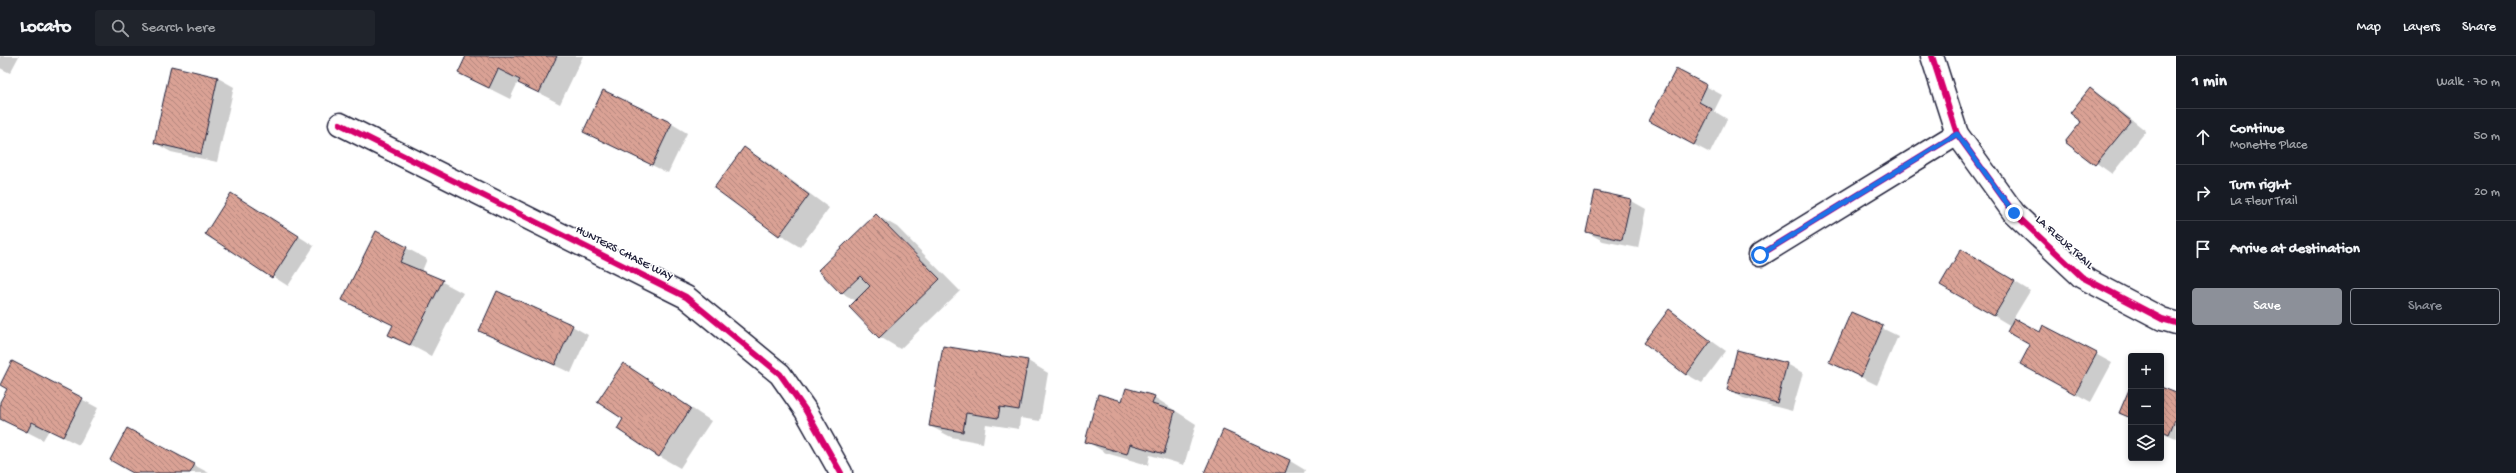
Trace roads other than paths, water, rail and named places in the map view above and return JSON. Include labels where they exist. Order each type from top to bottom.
[{"type":"street","name":"LA FLEUR TRAIL","points":[[1932,56],[1957,134],[2014,213],[2082,277],[2162,319],[2176,323]]},
{"type":"street","name":"HUNTERS CHASE WAY","points":[[340,124],[686,296],[780,374],[806,411],[841,473]]},
{"type":"street","points":[[1760,255],[1957,134]]}]
